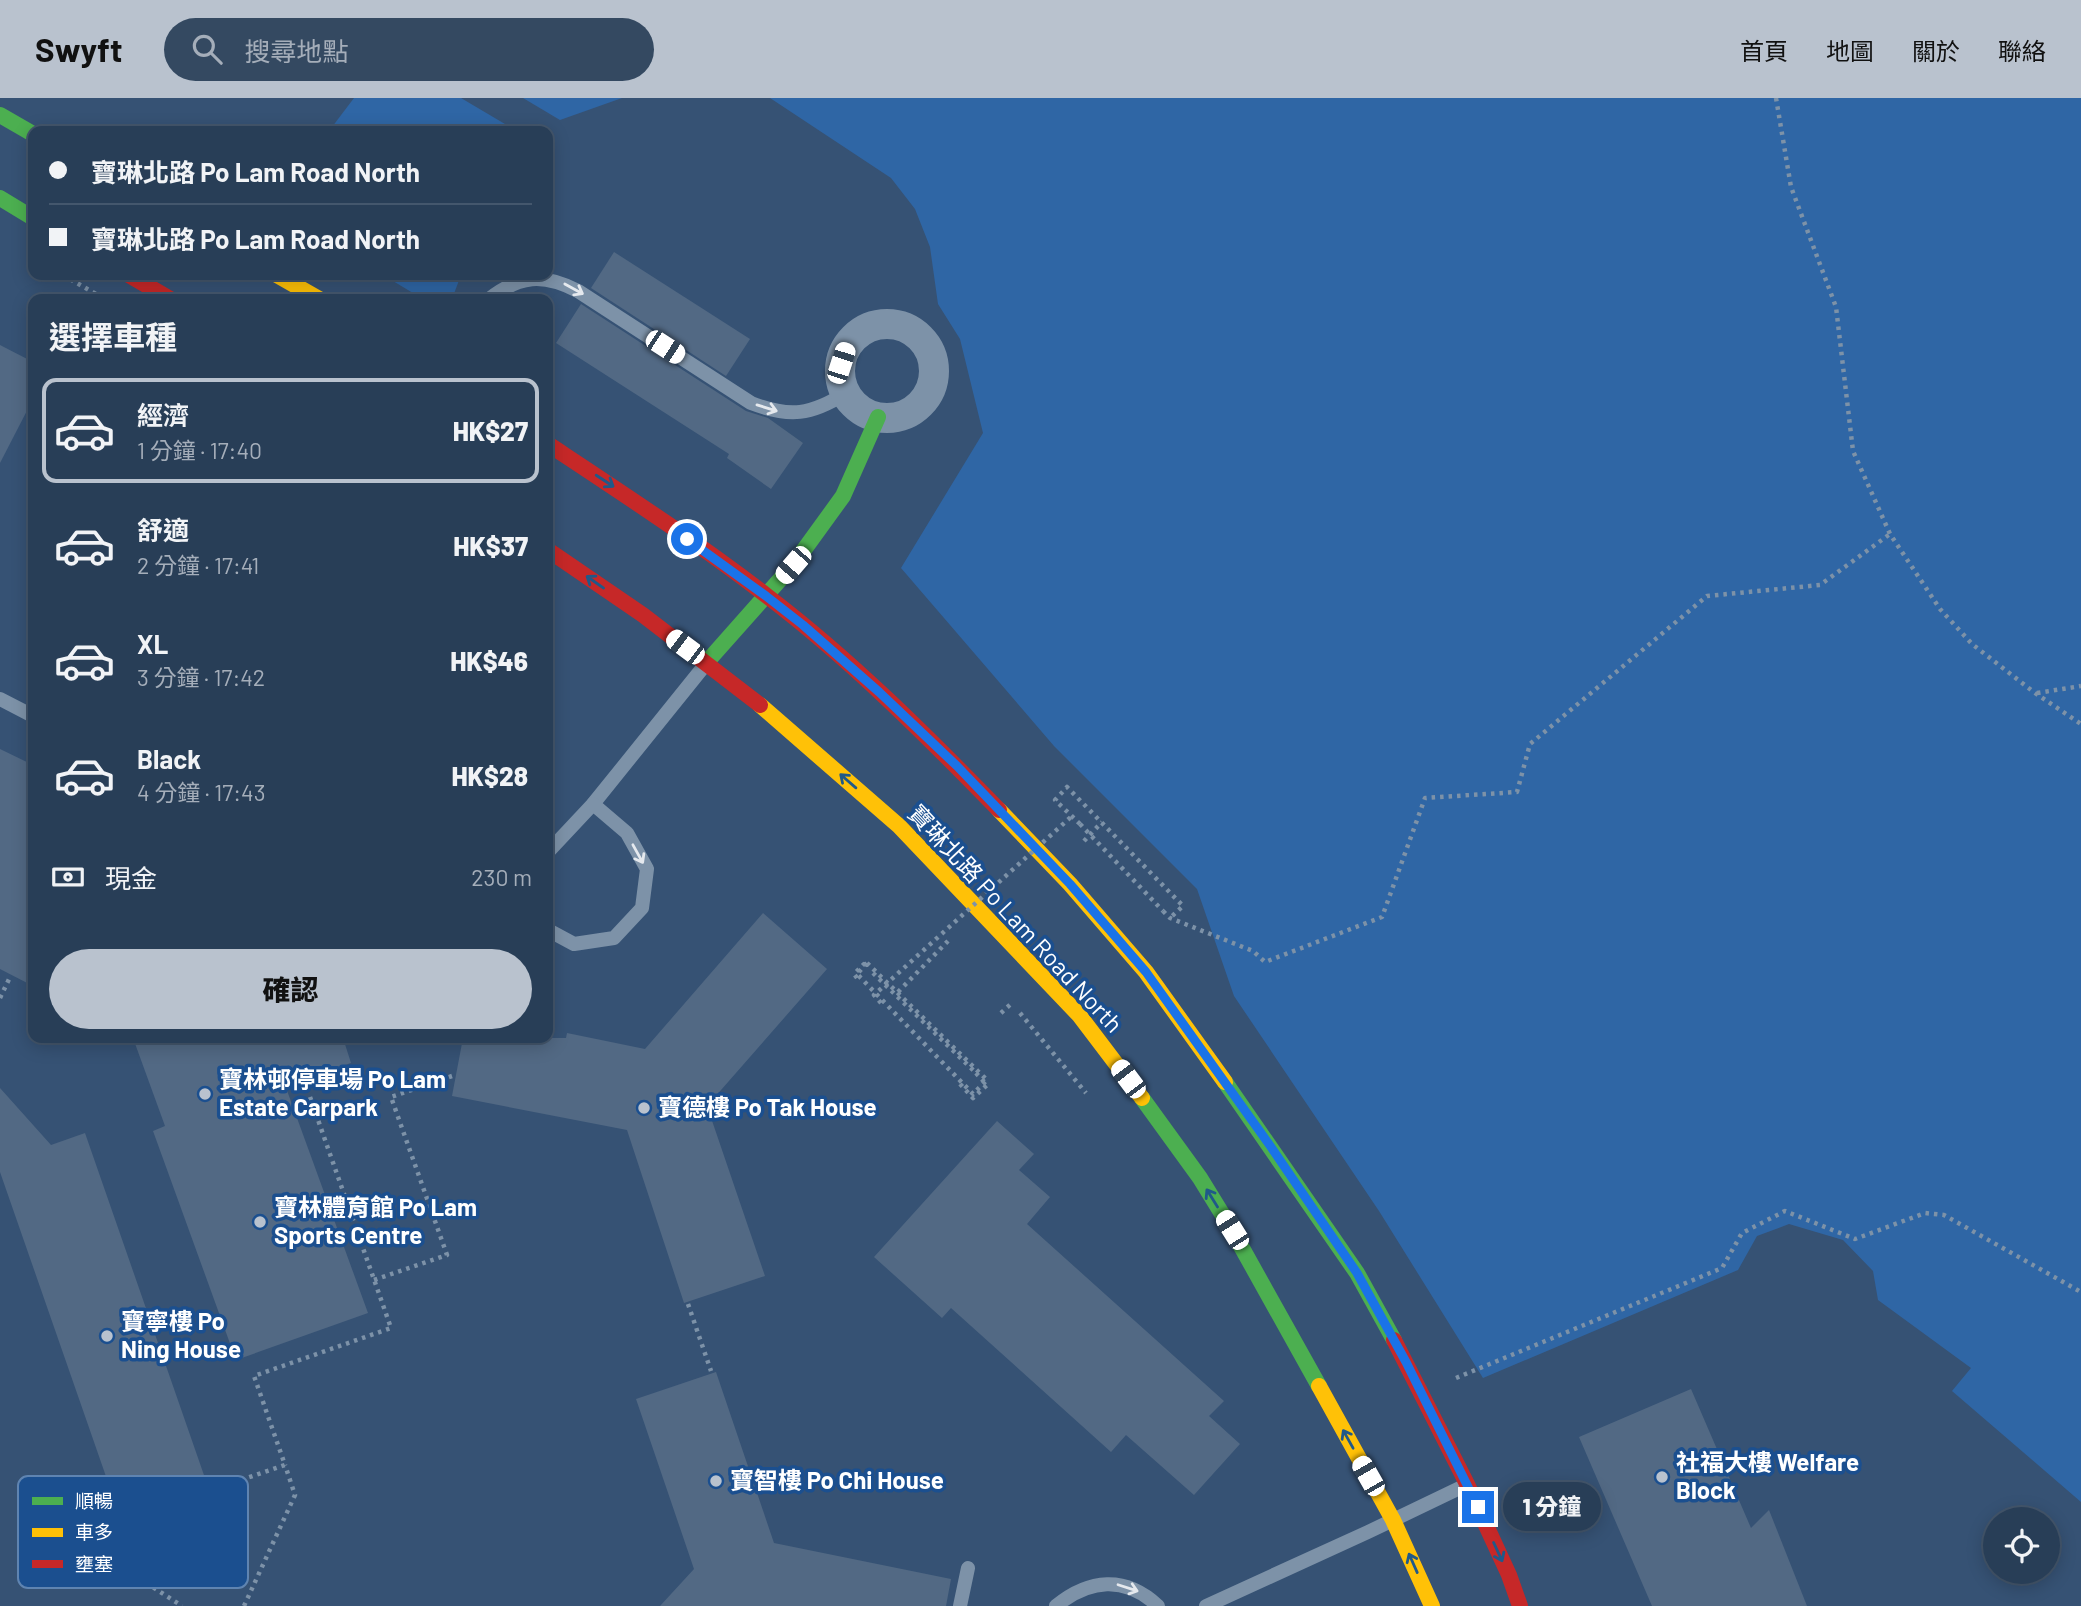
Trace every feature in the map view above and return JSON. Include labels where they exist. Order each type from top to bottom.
[{"type":"main road","points":[[0,115],[28,131]]},
{"type":"main road","points":[[0,198],[28,215]]},
{"type":"main road","points":[[138,280],[161,294]]},
{"type":"main road","points":[[286,280],[310,294]]},
{"type":"main road","points":[[706,663],[793,565],[843,496],[878,417]]},
{"type":"main road","points":[[553,446],[766,596],[860,675],[957,766],[1070,884],[1146,972],[1357,1273],[1406,1362],[1467,1484],[1509,1575],[1520,1606]]},
{"type":"main road","name":"寶琳北路 Po Lam Road North","points":[[553,553],[643,615],[762,706],[899,826],[1079,1014],[1161,1122],[1232,1230],[1394,1520],[1432,1606]]},
{"type":"street","points":[[894,323],[919,336],[929,348],[935,377],[930,392],[920,405],[908,413],[893,418],[878,417],[853,404],[846,393],[841,378],[841,363],[846,348],[855,336],[866,328],[894,323]]},
{"type":"lane","points":[[495,294],[503,288],[527,280]]},
{"type":"lane","points":[[553,280],[578,290],[751,403],[769,410],[789,413],[808,411],[827,405],[846,393]]},
{"type":"lane","points":[[553,847],[593,804],[706,663]]},
{"type":"lane","points":[[0,699],[28,713]]},
{"type":"lane","points":[[553,933],[574,944],[614,938],[642,908],[647,869],[627,833],[593,804]]},
{"type":"lane","points":[[1206,1606],[1467,1484]]},
{"type":"lane","points":[[960,1606],[968,1567]]},
{"type":"lane","points":[[1056,1606],[1072,1593],[1094,1585],[1116,1585],[1138,1591],[1158,1606]]},
{"type":"path","points":[[1776,98],[1791,187],[1836,307],[1853,451],[1889,534],[1948,618],[1972,644],[2035,693],[2081,724]]},
{"type":"path","points":[[72,280],[96,294]]},
{"type":"path","points":[[1170,918],[1183,906],[1068,787],[1055,800],[1170,918],[1253,951],[1265,962],[1382,918],[1425,798],[1517,792],[1530,744],[1707,596],[1820,584],[1889,534]]},
{"type":"path","points":[[2035,693],[2081,686]]},
{"type":"path","points":[[876,996],[1072,816]]},
{"type":"path","points":[[1091,849],[1084,841],[1102,822]]},
{"type":"path","points":[[947,927],[957,937]]},
{"type":"path","points":[[898,992],[948,941]]},
{"type":"path","points":[[898,992],[867,963],[857,974],[876,996],[973,1098],[987,1085],[887,987],[864,964],[854,974],[876,996],[973,1094],[987,1080],[898,992]]},
{"type":"path","points":[[0,998],[11,975]]},
{"type":"path","points":[[876,996],[887,987]]},
{"type":"path","points":[[1012,1003],[1087,1095]]},
{"type":"path","points":[[374,1280],[447,1255],[391,1097],[452,1076]]},
{"type":"path","points":[[244,1606],[295,1495],[254,1376],[391,1328],[310,1097]]},
{"type":"path","points":[[1448,1381],[1722,1268],[1742,1233],[1784,1211],[1855,1239],[1925,1213],[1944,1215],[2081,1292]]},
{"type":"path","points":[[688,1304],[711,1371]]},
{"type":"path","points":[[248,1478],[285,1465]]},
{"type":"path","points":[[154,1588],[182,1606]]},
{"type":"shaded area","points":[[354,98],[461,98],[509,126],[333,126]]},
{"type":"shaded area","points":[[523,98],[622,98],[560,120]]},
{"type":"shaded area","points":[[770,98],[2081,98],[2081,1502],[1952,1391],[1971,1368],[1878,1300],[1873,1271],[1843,1240],[1789,1224],[1757,1236],[1738,1270],[1483,1378],[1379,1211],[1234,996],[1197,889],[1054,746],[901,568],[983,433],[960,339],[938,304],[930,247],[915,209],[891,178]]},
{"type":"shaded area","points":[[391,280],[459,280],[454,294],[415,294]]},
{"type":"building","points":[[614,252],[750,339],[726,376],[591,288]]},
{"type":"building","points":[[581,304],[746,411],[768,418],[803,443],[771,489],[727,458],[729,454],[556,343]]},
{"type":"building","points":[[0,345],[28,359],[28,409],[0,463]]},
{"type":"building","points":[[0,749],[28,763],[28,983],[0,969]]},
{"type":"building","name":"寶德樓 Po Tak House","points":[[763,913],[827,969],[707,1106],[765,1276],[684,1303],[627,1130],[452,1096],[462,1043],[553,1043],[553,1038],[566,1038],[567,1033],[645,1049]]},
{"type":"building","name":"寶林體育館 Po Lam Sports Centre","points":[[135,1043],[345,1043],[351,1063],[285,1085],[368,1313],[236,1360],[153,1131],[165,1126]]},
{"type":"building","name":"寶寧樓 Po Ning House","points":[[0,1088],[51,1145],[85,1133],[204,1476],[106,1476],[0,1172]]},
{"type":"building","points":[[997,1121],[1034,1154],[1019,1170],[1050,1197],[1027,1224],[1224,1401],[1209,1416],[1240,1444],[1194,1495],[1126,1435],[1111,1452],[951,1308],[942,1318],[874,1257]]},
{"type":"building","name":"寶智樓 Po Chi House","points":[[716,1372],[774,1543],[951,1579],[946,1606],[660,1606],[694,1569],[636,1399]]},
{"type":"building","name":"社福大樓 Welfare Block","points":[[1691,1389],[1751,1528],[1769,1510],[1807,1606],[1652,1606],[1579,1437]]},
{"type":"traffic: fast","points":[[0,115],[28,131]]},
{"type":"traffic: fast","points":[[0,198],[28,215]]},
{"type":"traffic: fast","points":[[706,663],[793,565],[843,496],[878,417]]},
{"type":"traffic: fast","points":[[1225,1082],[1357,1273],[1394,1340]]},
{"type":"traffic: fast","points":[[1142,1098],[1200,1178],[1232,1230],[1319,1386]]},
{"type":"traffic: slow","points":[[286,280],[310,294]]},
{"type":"traffic: slow","points":[[760,705],[899,826],[1079,1015],[1142,1098]]},
{"type":"traffic: slow","points":[[999,810],[1070,884],[1146,972],[1225,1082]]},
{"type":"traffic: slow","points":[[1319,1386],[1393,1520],[1432,1606]]},
{"type":"traffic: jam","points":[[138,280],[161,294]]},
{"type":"traffic: jam","points":[[553,447],[686,537],[798,620],[887,699],[999,810]]},
{"type":"traffic: jam","points":[[553,553],[643,615],[760,705]]},
{"type":"traffic: jam","points":[[1394,1340],[1467,1484],[1509,1575],[1520,1606]]},
{"type":"place","name":"寶林邨停車場 Po Lam Estate Carpark","points":[[205,1094]]},
{"type":"place","name":"寶德樓 Po Tak House","points":[[644,1108]]},
{"type":"place","name":"寶林體育館 Po Lam Sports Centre","points":[[260,1222]]},
{"type":"place","name":"寶寧樓 Po Ning House","points":[[107,1336]]},
{"type":"place","name":"社福大樓 Welfare Block","points":[[1662,1477]]},
{"type":"place","name":"寶智樓 Po Chi House","points":[[716,1481]]},
{"type":"route","points":[[687,539],[803,625],[879,692],[957,766],[1070,884],[1146,972],[1357,1273],[1406,1362],[1478,1507]]}]
